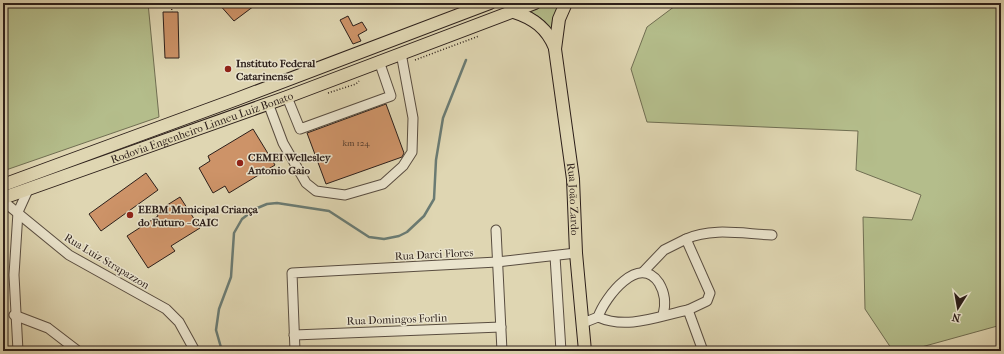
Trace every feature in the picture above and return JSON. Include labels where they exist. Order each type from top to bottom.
[{"type":"main road","name":"Rodovia Engenheiro Linneu Luiz Bonato","points":[[3,185],[230,102],[490,3]]},
{"type":"main road","name":"Rodovia Engenheiro Linneu Luiz Bonato","points":[[3,198],[287,97],[379,61],[402,58],[535,3]]},
{"type":"main road","name":"Rua João Zardo","points":[[555,49],[559,19],[566,3]]},
{"type":"main road","name":"Rua João Zardo","points":[[514,12],[529,17],[542,27],[552,40],[555,49],[573,179],[576,253],[585,351]]},
{"type":"street","points":[[268,103],[283,143],[306,183],[316,191],[345,195],[383,184],[403,166],[412,152],[413,118],[402,58]]},
{"type":"street","points":[[287,97],[300,129],[391,96],[379,61]]},
{"type":"street","points":[[18,351],[14,315],[14,275],[18,212],[28,190]]},
{"type":"street","name":"Rua Luiz Strapazzon","points":[[3,201],[18,212],[40,233],[69,255],[166,309],[179,322],[195,351]]},
{"type":"street","points":[[496,230],[502,351]]},
{"type":"street","points":[[598,318],[607,299],[617,287],[636,274],[643,272],[664,250],[686,239],[699,233],[716,232],[772,235]]},
{"type":"street","points":[[583,323],[598,318],[622,324],[688,310],[707,301],[710,292],[686,239]]},
{"type":"street","name":"Rua Darci Flores","points":[[294,335],[292,274],[498,262],[576,253]]},
{"type":"street","points":[[555,256],[561,351]]},
{"type":"street","points":[[643,272],[654,276],[663,290],[665,306],[663,315]]},
{"type":"street","points":[[688,310],[702,351]]},
{"type":"street","points":[[14,315],[48,328],[78,351]]},
{"type":"street","name":"Rua Domingos Forlin","points":[[294,335],[501,327]]},
{"type":"street","points":[[294,335],[295,351]]},
{"type":"path","points":[[171,3],[172,12]]},
{"type":"path","points":[[402,58],[475,38],[480,35]]},
{"type":"green space","points":[[3,3],[148,3],[159,117],[3,171]]},
{"type":"green space","points":[[550,3],[562,3],[553,18],[551,31],[541,18],[526,12]]},
{"type":"green space","points":[[679,3],[1001,3],[1001,325],[907,351],[893,351],[865,309],[863,217],[912,220],[921,195],[856,170],[858,131],[647,122],[631,69],[647,27]]},
{"type":"building","points":[[218,3],[258,3],[234,21]]},
{"type":"building","points":[[163,12],[178,12],[179,58],[165,58]]},
{"type":"building","points":[[348,16],[353,26],[362,22],[367,30],[358,35],[361,41],[353,44],[340,20]]},
{"type":"building","points":[[386,104],[404,153],[402,157],[326,184],[307,133]]},
{"type":"building","name":"CEMEI Wellesley Antonio Gaio","points":[[253,129],[275,165],[229,193],[225,186],[213,193],[199,168],[210,161],[208,156]]},
{"type":"building","points":[[146,173],[158,190],[101,231],[89,214]]},
{"type":"building","points":[[180,197],[200,228],[171,246],[175,251],[148,268],[127,236],[158,216],[156,212]]},
{"type":"waterway","points":[[222,351],[216,330],[219,309],[231,277],[234,233],[242,219],[255,209],[267,204],[277,203],[329,211],[369,237],[384,239],[399,236],[407,232],[424,216],[434,199],[436,160],[443,118],[466,60]]},
{"type":"place","name":"Instituto Federal Catarinense","points":[[228,69]]},
{"type":"place","name":"CEMEI Wellesley Antonio Gaio","points":[[240,163]]},
{"type":"place","name":"EEBM Municipal Criança do Futuro - CAIC","points":[[130,215]]}]
